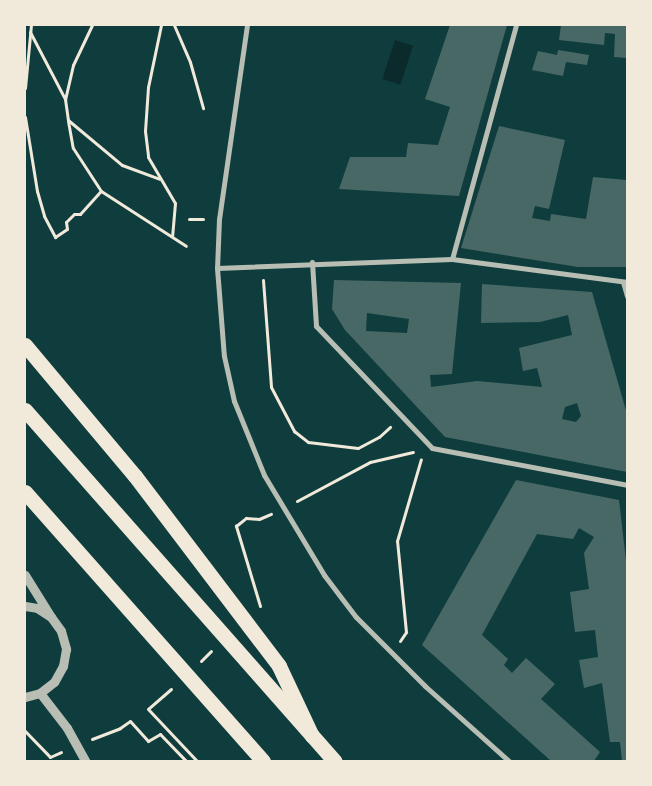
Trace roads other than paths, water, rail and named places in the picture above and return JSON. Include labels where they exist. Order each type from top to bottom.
[{"type":"highway","points":[[25,345],[136,476],[279,666],[312,736]]},
{"type":"highway","points":[[25,410],[334,761]]},
{"type":"highway","points":[[25,492],[263,761]]},
{"type":"street","points":[[247,25],[219,219],[217,268],[224,356],[234,401],[264,474],[282,508],[324,576],[356,617],[508,761]]},
{"type":"street","points":[[452,259],[516,25]]},
{"type":"street","points":[[217,268],[312,262],[452,259],[625,282],[627,296]]},
{"type":"street","points":[[312,262],[316,326],[432,448],[627,485]]},
{"type":"street","points":[[25,575],[61,631],[66,649],[59,674],[40,693],[25,697]]},
{"type":"street","points":[[25,606],[37,608],[51,617]]},
{"type":"street","points":[[40,693],[67,728],[84,761]]},
{"type":"water","points":[[395,40],[413,46],[400,85],[382,79]]}]
